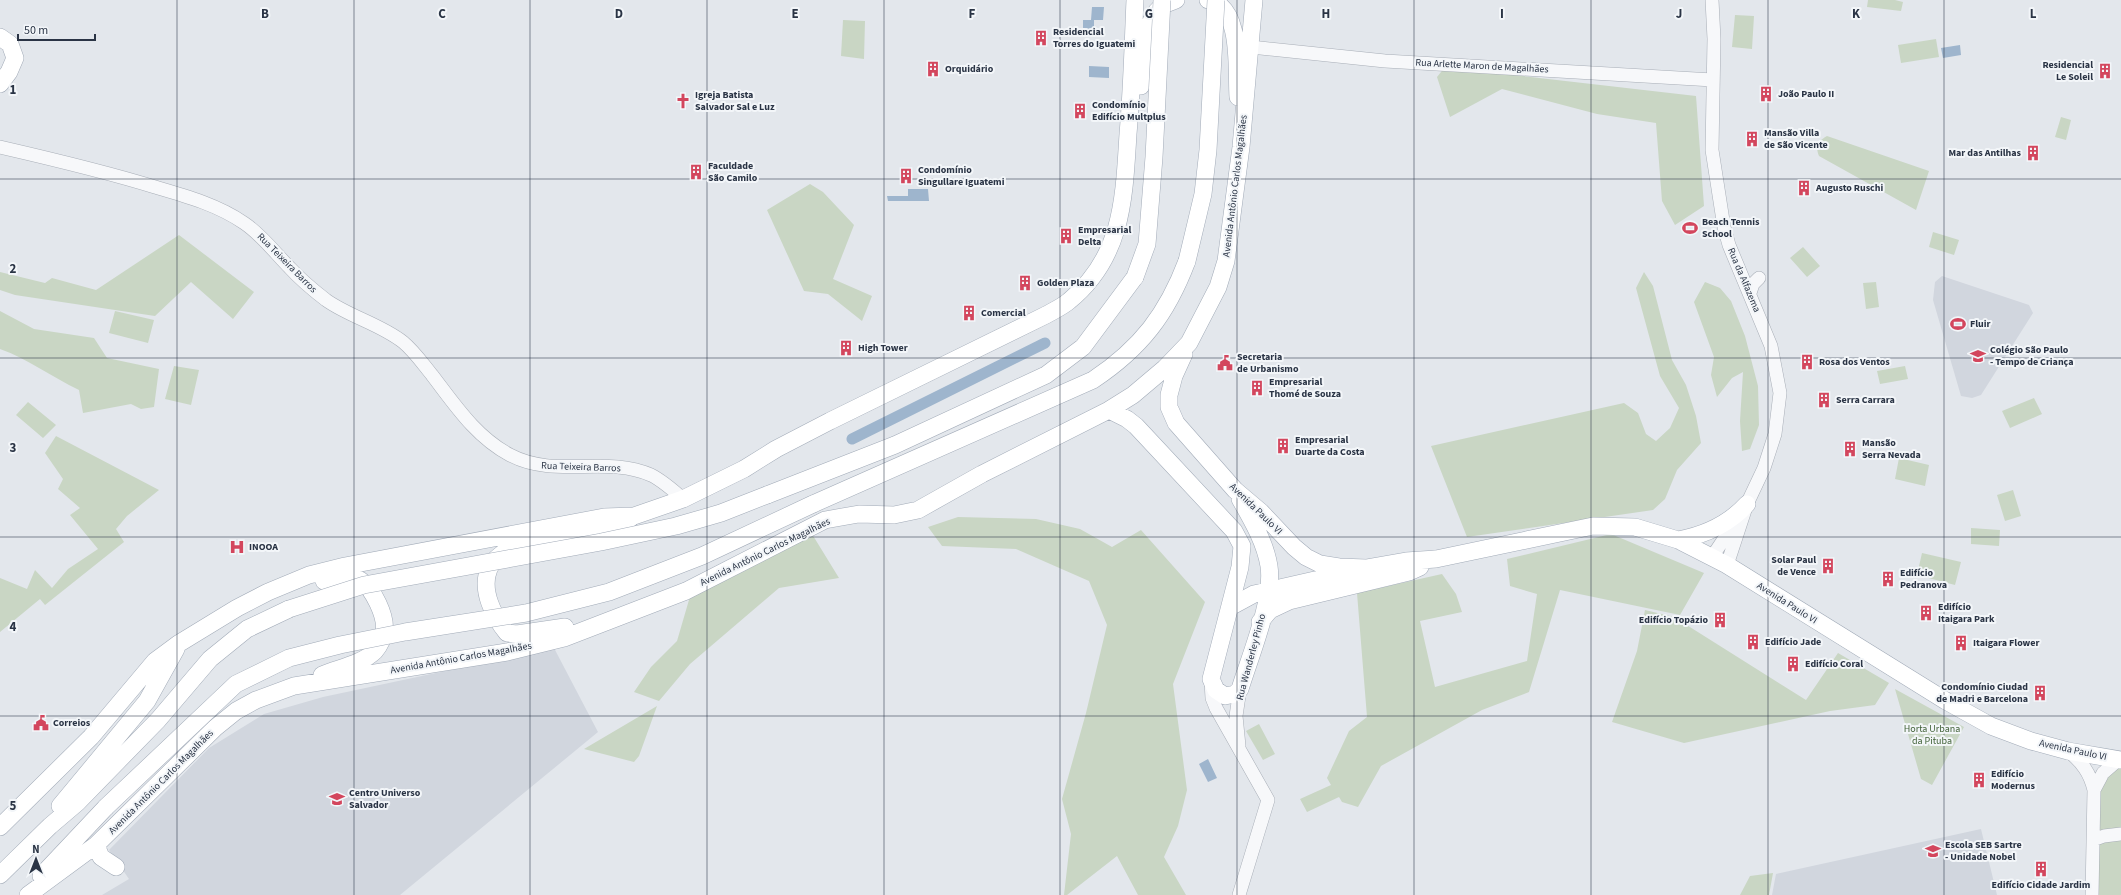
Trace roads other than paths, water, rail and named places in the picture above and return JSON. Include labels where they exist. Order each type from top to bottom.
[{"type":"main road","points":[[609,622],[517,634],[508,633],[492,611],[486,584],[488,569],[495,559],[508,549],[612,528],[634,516],[683,499],[744,469],[776,449],[816,428],[1046,316],[1069,301],[1088,281],[1102,262],[1119,224],[1125,189],[1135,0]]},
{"type":"main road","points":[[0,874],[50,826],[77,803],[158,720],[210,659],[247,629],[288,610],[364,585],[601,542],[676,526],[721,513],[895,445],[1046,375],[1083,347],[1135,277],[1147,244],[1154,157],[1162,0]]},
{"type":"main road","points":[[1130,110],[1139,91],[1150,24],[1153,16],[1158,8],[1176,0]]},
{"type":"main road","points":[[1208,0],[1220,4],[1233,25],[1238,100],[1243,120]]},
{"type":"main road","name":"Avenida Antônio Carlos Magalhães","points":[[23,895],[106,807],[236,684],[289,658],[340,645],[405,632],[526,613],[609,592],[702,556],[813,504],[1037,406],[1098,377],[1126,356],[1156,324],[1179,283],[1187,261],[1203,194],[1208,150],[1216,0]]},
{"type":"main road","name":"Avenida Antônio Carlos Magalhães","points":[[28,895],[96,845],[215,728],[236,711],[256,700],[294,686],[507,652],[564,638],[609,622],[686,591],[825,520],[860,514],[894,515],[918,510],[982,474],[1109,410],[1133,395],[1165,368],[1189,343],[1218,287],[1226,261],[1251,47],[1254,0]]},
{"type":"main road","points":[[0,37],[10,44],[15,58],[9,72],[0,84]]},
{"type":"main road","name":"Avenida Paulo VI","points":[[1189,343],[1174,376],[1169,395],[1169,407],[1176,423],[1235,490],[1261,512],[1294,547],[1306,557],[1320,564],[1339,567],[1366,568],[1406,561],[1436,559],[1593,526],[1635,527],[1678,540],[1727,565],[1946,701],[1991,726],[2031,741],[2068,751],[2119,760]]},
{"type":"main road","points":[[1109,410],[1127,419],[1136,426],[1239,538],[1242,546],[1240,567],[1230,607]]},
{"type":"main road","name":"Rua Wanderley Pinho","points":[[1235,490],[1250,518],[1266,554],[1269,572],[1269,590],[1240,688]]},
{"type":"main road","points":[[1678,540],[1716,528],[1737,516],[1747,504]]},
{"type":"main road","points":[[0,827],[91,737],[155,661],[178,644],[237,608],[283,585],[309,575],[345,566],[604,517],[634,516]]},
{"type":"main road","name":"Avenida Paulo VI","points":[[1260,622],[1270,610],[1289,601],[1409,572],[1436,559]]},
{"type":"main road","points":[[1230,607],[1254,594],[1366,568]]},
{"type":"main road","points":[[283,585],[352,578],[360,580],[370,590],[381,613],[384,626],[384,633],[378,645],[368,657],[294,686]]},
{"type":"main road","name":"Rua Wanderley Pinho","points":[[1211,679],[1230,607]]},
{"type":"main road","points":[[50,826],[57,810],[147,701],[178,644]]},
{"type":"main road","points":[[1211,679],[1216,690],[1225,696],[1235,694],[1240,688]]},
{"type":"main road","points":[[96,845],[100,858],[116,867]]},
{"type":"street","name":"Rua da Alfazema","points":[[1712,0],[1714,80],[1712,150],[1722,219],[1729,245],[1771,346],[1780,393],[1775,434],[1764,468],[1747,504],[1727,565]]},
{"type":"street","name":"Rua Arlette Maron de Magalhães","points":[[1251,47],[1385,61],[1714,80]]},
{"type":"street","name":"Rua Teixeira Barros","points":[[0,147],[119,176],[195,199],[231,215],[257,232],[291,270],[322,297],[339,309],[388,333],[404,343],[421,361],[471,425],[495,446],[516,458],[552,468],[616,467],[637,470],[662,481],[683,499]]},
{"type":"street","points":[[1750,293],[1753,284],[1759,278]]},
{"type":"street","name":"Rua da Alfazema","points":[[1712,557],[1747,504]]},
{"type":"street","name":"Rua Wanderley Pinho","points":[[1211,679],[1212,698],[1216,708],[1268,800],[1239,895]]},
{"type":"street","name":"Rua Wanderley Pinho","points":[[1240,688],[1236,716],[1240,749]]},
{"type":"street","points":[[2068,751],[2086,768],[2091,778],[2094,790],[2092,895]]},
{"type":"street","points":[[2094,790],[2103,773],[2119,760]]},
{"type":"street","points":[[2093,840],[2104,836],[2121,834]]},
{"type":"water","points":[[1092,7],[1104,7],[1103,20],[1094,20],[1094,30],[1083,29],[1083,20],[1091,20]]},
{"type":"water","points":[[1960,45],[1961,55],[1943,58],[1941,48]]},
{"type":"water","points":[[1089,66],[1109,67],[1109,78],[1089,77]]},
{"type":"water","points":[[908,189],[928,189],[929,201],[888,201],[887,196],[908,196]]},
{"type":"water","points":[[1208,759],[1217,778],[1208,782],[1199,764]]},
{"type":"waterway","points":[[852,439],[1045,343]]},
{"type":"place","name":"Residencial Torres do Iguatemi","points":[[1041,38]]},
{"type":"place","name":"Orquidário","points":[[933,69]]},
{"type":"place","name":"Residencial Le Soleil","points":[[2105,71]]},
{"type":"place","name":"João Paulo II","points":[[1766,94]]},
{"type":"place","name":"Igreja Batista Salvador Sal e Luz","points":[[683,101]]},
{"type":"place","name":"Condomínio Edifício Multplus","points":[[1080,111]]},
{"type":"place","name":"Mansão Villa de São Vicente","points":[[1752,139]]},
{"type":"place","name":"Mar das Antilhas","points":[[2033,153]]},
{"type":"place","name":"Faculdade São Camilo","points":[[696,172]]},
{"type":"place","name":"Condomínio Singullare Iguatemi","points":[[906,176]]},
{"type":"place","name":"Augusto Ruschi","points":[[1804,188]]},
{"type":"place","name":"Beach Tennis School","points":[[1690,228]]},
{"type":"place","name":"Empresarial Delta","points":[[1066,236]]},
{"type":"place","name":"Golden Plaza","points":[[1025,283]]},
{"type":"place","name":"Comercial","points":[[969,313]]},
{"type":"place","name":"Fluir","points":[[1958,324]]},
{"type":"place","name":"High Tower","points":[[846,348]]},
{"type":"place","name":"Colégio São Paulo - Tempo de Criança","points":[[1978,356]]},
{"type":"place","name":"Rosa dos Ventos","points":[[1807,362]]},
{"type":"place","name":"Secretaria de Urbanismo","points":[[1225,363]]},
{"type":"place","name":"Empresarial Thomé de Souza","points":[[1257,388]]},
{"type":"place","name":"Serra Carrara","points":[[1824,400]]},
{"type":"place","name":"Empresarial Duarte da Costa","points":[[1283,446]]},
{"type":"place","name":"Mansão Serra Nevada","points":[[1850,449]]},
{"type":"place","name":"INOOA","points":[[237,547]]},
{"type":"place","name":"Solar Paul de Vence","points":[[1828,566]]},
{"type":"place","name":"Edifício Pedranova","points":[[1888,579]]},
{"type":"place","name":"Edifício Itaigara Park","points":[[1926,613]]},
{"type":"place","name":"Edifício Topázio","points":[[1720,620]]},
{"type":"place","name":"Edifício Jade","points":[[1753,642]]},
{"type":"place","name":"Itaigara Flower","points":[[1961,643]]},
{"type":"place","name":"Edifício Coral","points":[[1793,664]]},
{"type":"place","name":"Condomínio Ciudad de Madri e Barcelona","points":[[2040,693]]},
{"type":"place","name":"Correios","points":[[41,723]]},
{"type":"place","name":"Edifício Modernus","points":[[1979,780]]},
{"type":"place","name":"Centro Universo Salvador","points":[[337,799]]},
{"type":"place","name":"Escola SEB Sartre - Unidade Nobel","points":[[1933,851]]},
{"type":"place","name":"Edifício Cidade Jardim","points":[[2041,869]]},
{"type":"park label","name":"Horta Urbana da Pituba","points":[[1932,734]]}]
